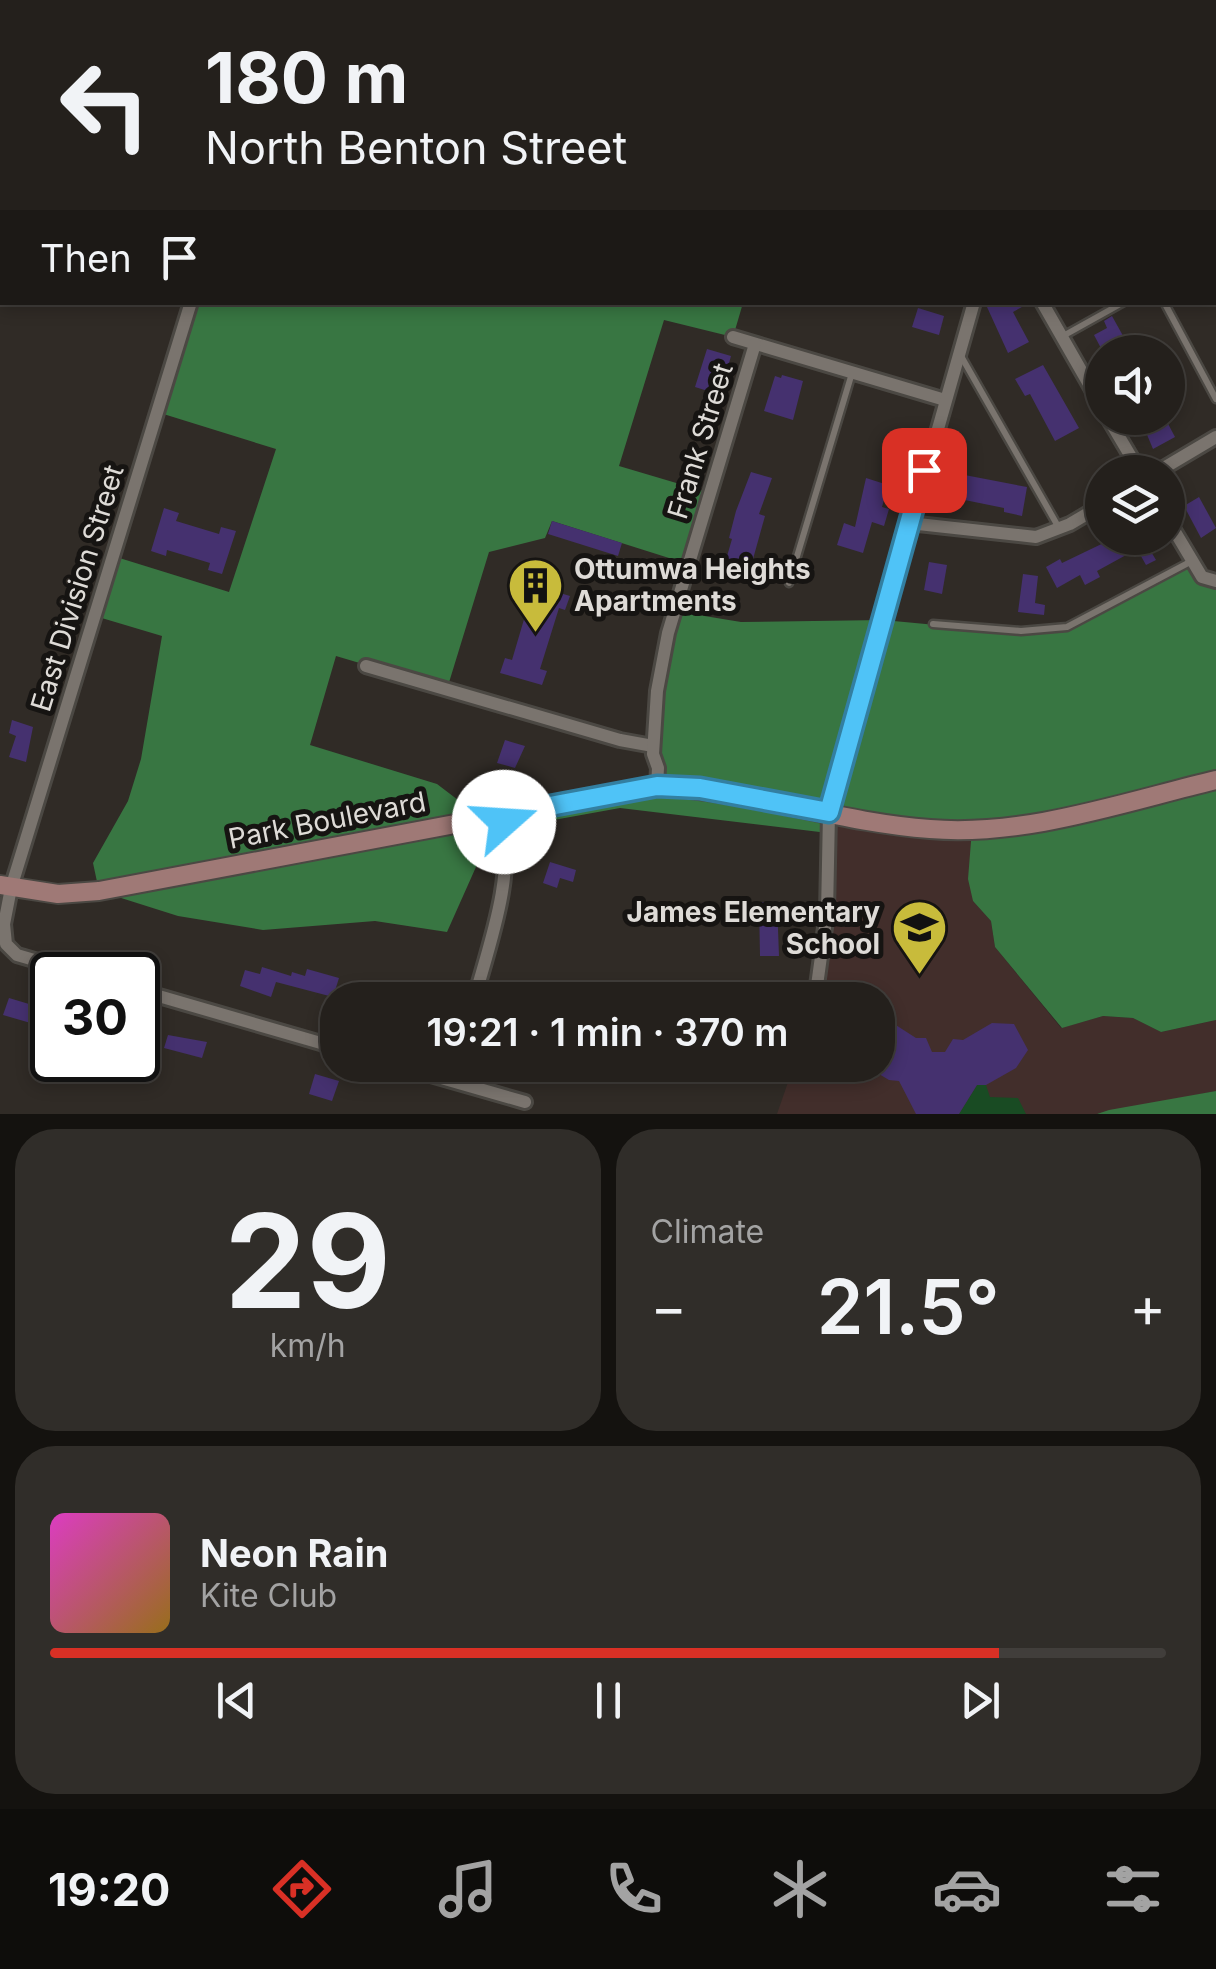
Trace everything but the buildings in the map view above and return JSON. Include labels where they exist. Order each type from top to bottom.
[{"type":"main road","name":"Park Boulevard","points":[[6,886],[58,894],[99,891],[657,786],[700,788],[932,830],[994,828],[1058,818],[1216,780]]},
{"type":"street","name":"East Division Street","points":[[30,958],[17,954],[6,944],[6,886],[190,305]]},
{"type":"street","points":[[817,982],[826,913],[829,812],[973,305]]},
{"type":"street","points":[[1044,305],[1085,377]]},
{"type":"street","points":[[733,337],[945,400]]},
{"type":"street","name":"Frank Street","points":[[657,786],[653,746],[657,691],[668,633],[756,344]]},
{"type":"street","points":[[1185,455],[1216,437]]},
{"type":"street","points":[[910,523],[1036,538],[1085,515]]},
{"type":"street","points":[[1185,550],[1202,577],[1216,581]]},
{"type":"street","points":[[366,666],[620,740],[653,746]]},
{"type":"street","points":[[479,982],[506,858],[502,815]]},
{"type":"street","points":[[160,996],[320,1043]]},
{"type":"street","points":[[457,1082],[525,1102]]},
{"type":"lane","points":[[1062,336],[1119,305]]},
{"type":"lane","points":[[1166,305],[1216,399]]},
{"type":"lane","points":[[959,352],[1060,529]]},
{"type":"lane","points":[[789,583],[852,372]]},
{"type":"lane","points":[[933,624],[1021,631],[1067,627],[1191,561]]},
{"type":"shaded area","name":"James Elementary School","points":[[829,813],[972,828],[973,901],[991,921],[995,947],[1061,1028],[1103,1016],[1133,1018],[1161,1032],[1216,1020],[1216,1091],[1097,1114],[777,1114],[788,1082],[895,1082],[895,982],[816,982]]},
{"type":"green space","points":[[190,305],[742,305],[733,337],[664,320],[619,466],[710,493],[688,564],[552,521],[545,538],[489,552],[447,689],[336,656],[310,745],[437,784],[483,819],[657,786],[653,754],[674,611],[741,622],[883,620],[1000,631],[1067,627],[1191,561],[1216,581],[1216,1020],[1161,1032],[1133,1018],[1103,1016],[1062,1028],[995,947],[991,921],[973,901],[968,879],[972,829],[830,813],[828,833],[620,808],[492,831],[447,932],[375,921],[263,930],[178,916],[99,891],[93,863],[128,801],[141,759],[162,636],[95,616],[113,556],[229,592],[276,449],[157,412]]},
{"type":"green space","points":[[977,1085],[986,1085],[990,1097],[1018,1098],[1026,1114],[959,1114]]},
{"type":"green space","points":[[1216,1091],[1216,1114],[1097,1114],[1109,1110]]},
{"type":"place","name":"Ottumwa Heights Apartments","points":[[535,634]]},
{"type":"place","name":"James Elementary School","points":[[919,977]]},
{"type":"route","points":[[504,822],[502,815],[657,786],[700,788],[829,812],[924,470]]}]
